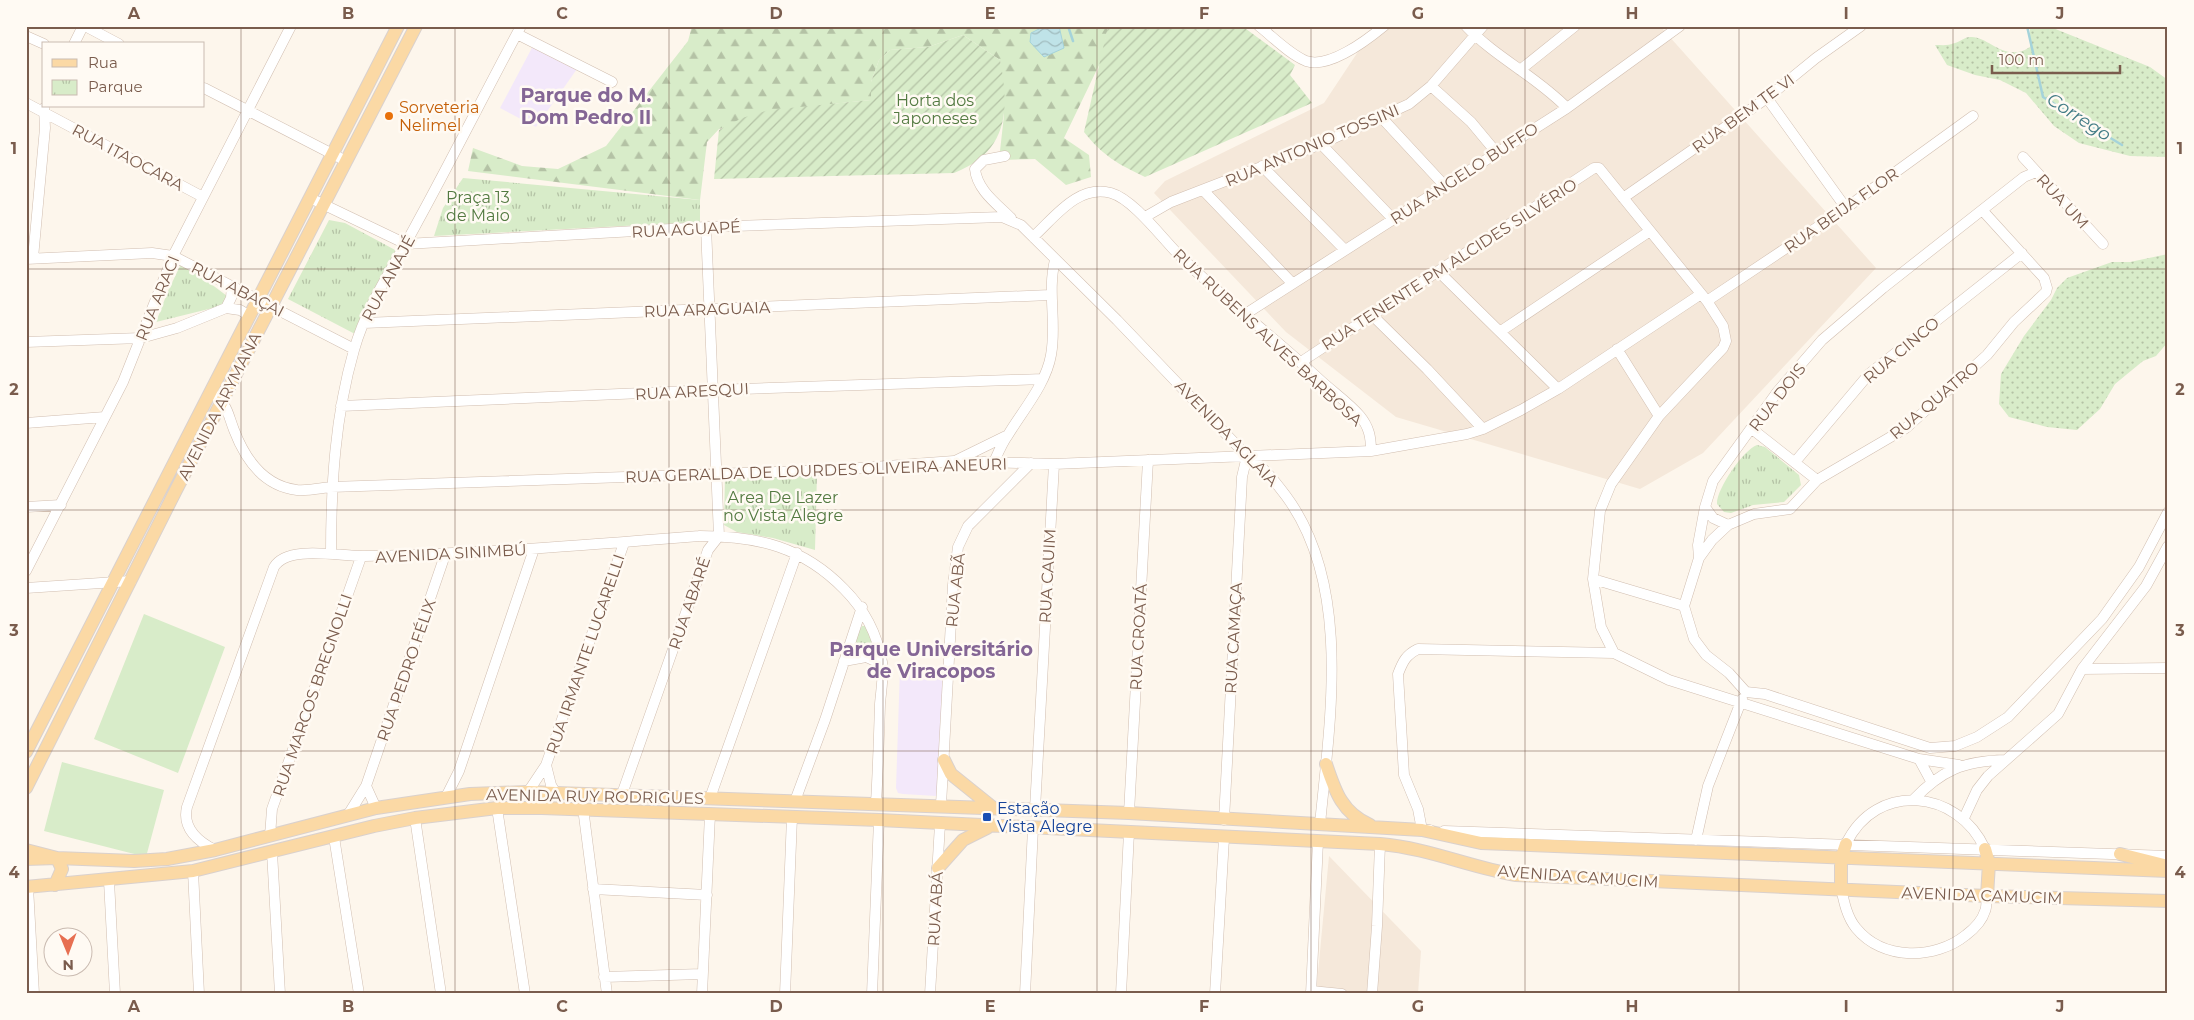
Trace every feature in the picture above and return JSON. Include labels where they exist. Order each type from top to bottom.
[{"type":"main road","name":"AVENIDA ARYMANA","points":[[26,752],[398,26]]},
{"type":"main road","name":"AVENIDA ARYMANA","points":[[26,788],[271,306],[416,26]]},
{"type":"main road","points":[[944,760],[957,780],[992,807]]},
{"type":"main road","points":[[1326,764],[1335,792],[1344,806],[1356,818],[1384,828]]},
{"type":"main road","points":[[580,792],[583,808]]},
{"type":"main road","name":"AVENIDA RUY RODRIGUES","points":[[26,859],[57,858],[134,862],[175,858],[215,850],[376,808],[470,794],[580,792],[992,807]]},
{"type":"main road","points":[[876,803],[879,820]]},
{"type":"main road","points":[[940,824],[941,805]]},
{"type":"main road","name":"AVENIDA CAMUCIM","points":[[992,807],[1422,830],[1481,843],[2168,871]]},
{"type":"main road","name":"AVENIDA RUY RODRIGUES","points":[[27,887],[109,881],[193,871],[415,818],[497,808],[583,808],[991,826]]},
{"type":"main road","points":[[1129,813],[1129,832]]},
{"type":"main road","points":[[1318,840],[1320,824]]},
{"type":"main road","points":[[938,868],[963,840],[972,833],[991,826]]},
{"type":"main road","name":"AVENIDA CAMUCIM","points":[[991,826],[1380,844],[1418,849],[1482,869],[1516,875],[1841,888],[1986,896],[2168,901]]},
{"type":"main road","points":[[270,836],[272,852]]},
{"type":"main road","points":[[1841,888],[1841,859],[1846,844]]},
{"type":"main road","points":[[1986,849],[1989,863],[1986,896]]},
{"type":"main road","points":[[26,850],[57,858],[62,869],[55,885]]},
{"type":"main road","points":[[2120,854],[2168,866]]},
{"type":"street","points":[[75,42],[84,26],[115,42]]},
{"type":"street","name":"RUA ARACI","points":[[26,571],[123,382],[173,256],[291,26]]},
{"type":"street","points":[[1259,26],[1299,58],[1315,63],[1333,58],[1364,43],[1384,26]]},
{"type":"street","points":[[1466,26],[1475,36],[1520,70],[1548,88],[1567,108]]},
{"type":"street","name":"RUA ANTONIO TOSSINI","points":[[1145,217],[1171,202],[1321,144],[1409,104],[1431,86],[1483,26]]},
{"type":"street","points":[[1520,70],[1575,26]]},
{"type":"street","name":"RUA ANGELO BUFFO","points":[[1244,315],[1292,282],[1567,108],[1680,26]]},
{"type":"street","name":"RUA BEM TE VI","points":[[1623,198],[1767,98],[1816,58],[1861,26]]},
{"type":"street","points":[[519,30],[612,82]]},
{"type":"street","name":"RUA ANAJÉ","points":[[332,553],[331,487],[341,406],[354,349],[364,323],[519,30]]},
{"type":"street","points":[[26,36],[42,43]]},
{"type":"street","points":[[1431,86],[1471,122],[1496,152]]},
{"type":"street","points":[[205,89],[346,161]]},
{"type":"street","points":[[1767,98],[1846,208]]},
{"type":"street","name":"RUA ITAOCARA","points":[[26,103],[43,109],[203,197]]},
{"type":"street","points":[[30,258],[45,128],[43,109]]},
{"type":"street","name":"RUA BEIJA FLOR","points":[[1704,298],[1846,208],[1972,116]]},
{"type":"street","points":[[1381,117],[1444,186]]},
{"type":"street","points":[[1321,144],[1392,219]]},
{"type":"street","points":[[994,462],[1006,436],[1042,379],[1052,347],[1054,329],[1050,277],[1055,260],[980,186],[976,177],[975,169],[984,160],[1005,156]]},
{"type":"street","name":"RUA UM","points":[[2023,156],[2103,244]]},
{"type":"street","points":[[1262,166],[1344,249]]},
{"type":"street","name":"RUA TENENTE PM ALCIDES SILVÉRIO","points":[[1301,362],[1598,167],[1623,198]]},
{"type":"street","name":"RUA DOIS","points":[[1684,606],[1699,558],[1698,545],[1712,481],[1778,392],[1837,325],[2024,177],[2036,172]]},
{"type":"street","points":[[1203,190],[1292,282]]},
{"type":"street","name":"RUA RUBENS ALVES BARBOSA","points":[[1033,237],[1080,194],[1096,191],[1113,193],[1145,217],[1176,252],[1244,315],[1301,362],[1360,416],[1371,435],[1371,451]]},
{"type":"street","name":"RUA AGUAPÉ","points":[[310,198],[406,244],[706,227],[992,217],[1012,219]]},
{"type":"street","points":[[1614,653],[1602,627],[1593,578],[1600,512],[1611,484],[1659,416],[1723,348],[1726,335],[1723,326],[1704,298],[1623,198]]},
{"type":"street","name":"RUA QUATRO","points":[[1699,558],[1712,540],[1728,524],[1754,514],[1790,509],[1817,480],[1906,428],[1987,355],[2014,322],[2046,292],[2044,278],[1983,211]]},
{"type":"street","points":[[706,227],[718,475],[719,536]]},
{"type":"street","points":[[1501,330],[1650,231]]},
{"type":"street","name":"RUA ABAÇAI","points":[[30,258],[152,253],[173,256],[354,349]]},
{"type":"street","name":"RUA CINCO","points":[[1795,462],[1869,374],[2022,253]]},
{"type":"street","name":"AVENIDA AGLAIA","points":[[1055,260],[1118,320],[1247,456],[1272,477],[1299,513],[1316,551],[1329,600],[1331,642],[1326,764],[1320,824]]},
{"type":"street","points":[[1438,271],[1501,330],[1558,388]]},
{"type":"street","points":[[226,308],[231,298],[232,286]]},
{"type":"street","name":"RUA ARAGUAIA","points":[[364,323],[1050,295]]},
{"type":"street","name":"RUA GERALDA DE LOURDES OLIVEIRA ANEURI","points":[[223,401],[238,441],[251,464],[272,482],[298,490],[331,487],[718,475],[954,462],[1054,464],[1371,451],[1468,434],[1483,429],[1558,388],[1617,349],[1704,298]]},
{"type":"street","points":[[26,342],[141,338],[177,328],[226,308],[240,310],[250,316]]},
{"type":"street","points":[[1373,316],[1427,369],[1483,429]]},
{"type":"street","points":[[1617,349],[1659,416]]},
{"type":"street","name":"RUA ARESQUI","points":[[341,406],[713,390],[1042,379]]},
{"type":"street","points":[[211,393],[223,401]]},
{"type":"street","points":[[26,423],[105,417]]},
{"type":"street","points":[[1752,429],[1817,480]]},
{"type":"street","points":[[954,462],[1006,436]]},
{"type":"street","name":"RUA CAMAÇA","points":[[1224,820],[1242,487],[1247,456]]},
{"type":"street","name":"RUA CROATÁ","points":[[1129,813],[1148,460]]},
{"type":"street","name":"RUA ABÃ","points":[[941,805],[953,585],[958,547],[968,526],[1031,463]]},
{"type":"street","name":"RUA CAUIM","points":[[1035,809],[1054,464]]},
{"type":"street","points":[[26,507],[61,505]]},
{"type":"street","points":[[1705,507],[1713,518],[1728,524]]},
{"type":"street","points":[[1593,578],[1684,606],[1694,639],[1706,656],[1729,673],[1746,692],[1765,694],[1930,748],[1955,746],[1977,737],[2008,717],[2102,619],[2139,567],[2168,512]]},
{"type":"street","name":"AVENIDA SINIMBÚ","points":[[215,850],[195,837],[189,829],[185,816],[192,789],[266,586],[278,561],[284,557],[332,553],[361,557],[446,554],[719,536],[752,540],[783,547],[797,553],[832,576],[862,607],[872,626],[882,664],[876,803]]},
{"type":"street","name":"RUA ABARÉ","points":[[622,794],[708,550],[719,536]]},
{"type":"street","name":"RUA IRMANTE LUCARELLI","points":[[528,792],[546,765],[624,542]]},
{"type":"street","points":[[1964,818],[1977,790],[1988,776],[2058,714],[2082,669],[2146,586],[2168,546]]},
{"type":"street","points":[[446,797],[460,771],[534,549]]},
{"type":"street","points":[[710,798],[797,553]]},
{"type":"street","name":"RUA PEDRO FÉLIX","points":[[348,815],[366,786],[446,554]]},
{"type":"street","name":"RUA MARCOS BREGNOLLI","points":[[270,836],[272,809],[361,557]]},
{"type":"street","points":[[26,588],[131,581]]},
{"type":"street","points":[[795,801],[862,607]]},
{"type":"street","points":[[1422,830],[1418,809],[1404,775],[1398,674],[1403,660],[1409,653],[1418,649],[1614,653],[1669,680],[1738,704],[1919,759],[1959,765]]},
{"type":"street","points":[[844,661],[866,657],[882,664]]},
{"type":"street","points":[[2082,669],[2168,668]]},
{"type":"street","points":[[1696,840],[1708,786],[1738,704],[1746,692]]},
{"type":"street","points":[[1919,759],[1932,781]]},
{"type":"street","points":[[1913,800],[1932,781],[1959,765],[1981,760],[2005,760]]},
{"type":"street","name":"RUA IRMANTE LUCARELLI","points":[[546,765],[551,785],[556,792]]},
{"type":"street","points":[[460,771],[464,788],[470,794]]},
{"type":"street","points":[[366,786],[376,808]]},
{"type":"street","points":[[1846,844],[1850,835],[1866,817],[1880,808],[1896,802],[1913,800],[1931,802],[1948,808],[1964,818],[1973,827],[1986,849]]},
{"type":"street","points":[[497,808],[525,994]]},
{"type":"street","points":[[583,808],[607,994]]},
{"type":"street","points":[[702,994],[710,814]]},
{"type":"street","points":[[784,994],[792,817]]},
{"type":"street","points":[[415,818],[441,994]]},
{"type":"street","points":[[872,994],[879,820]]},
{"type":"street","name":"RUA ABÁ","points":[[930,994],[940,824]]},
{"type":"street","points":[[1025,994],[1033,828]]},
{"type":"street","name":"AVENIDA CAMUCIM","points":[[1422,830],[2168,856]]},
{"type":"street","points":[[1120,994],[1129,832]]},
{"type":"street","points":[[334,836],[359,994]]},
{"type":"street","points":[[1214,994],[1224,838]]},
{"type":"street","points":[[1318,840],[1311,992],[1342,994]]},
{"type":"street","points":[[1372,994],[1380,844]]},
{"type":"street","points":[[272,852],[280,994]]},
{"type":"street","points":[[193,871],[199,994]]},
{"type":"street","points":[[109,881],[115,994]]},
{"type":"street","points":[[27,887],[34,994]]},
{"type":"street","points":[[1841,888],[1846,910],[1856,928],[1877,945],[1902,954],[1929,953],[1954,945],[1975,928],[1985,911],[1986,896]]},
{"type":"street","points":[[593,889],[707,895]]},
{"type":"street","points":[[604,977],[702,974]]},
{"type":"shaded area","points":[[1375,26],[1660,26],[1876,268],[1703,453],[1640,489],[1396,417],[1286,332],[1154,193],[1165,181],[1324,103]]},
{"type":"shaded area","points":[[534,44],[577,69],[536,127],[500,108]]},
{"type":"shaded area","points":[[900,668],[947,671],[941,791],[936,796],[898,793],[896,788]]},
{"type":"shaded area","points":[[1329,856],[1421,951],[1418,994],[1316,994]]},
{"type":"green space","points":[[692,26],[1108,26],[1102,59],[1064,138],[1089,155],[1091,177],[1066,185],[1035,159],[999,160],[1004,115],[1000,60],[963,35],[928,47],[890,50],[879,60],[871,82],[871,100],[832,104],[719,129],[707,142],[700,200],[468,171],[473,148],[522,166],[558,169],[606,146],[688,41]]},
{"type":"green space","points":[[1108,26],[1242,26],[1295,65],[1290,75],[1312,103],[1145,177],[1112,159],[1084,132]]},
{"type":"green space","points":[[2030,26],[2048,26],[2150,67],[2168,80],[2168,157],[2130,156],[2079,143],[2054,126],[2026,93],[2000,80],[1975,75],[1947,65],[1935,45],[1950,45],[1970,37],[1983,40],[2005,51],[2021,51],[2030,47]]},
{"type":"green space","name":"Horta dos Japoneses","points":[[963,35],[1000,60],[1005,96],[1001,127],[995,141],[985,154],[972,164],[954,173],[714,179],[719,130],[742,118],[769,110],[871,100],[871,82],[879,60],[890,50],[928,47]]},
{"type":"green space","name":"Praça 13 de Maio","points":[[463,178],[700,200],[700,222],[434,236],[443,208]]},
{"type":"green space","points":[[329,220],[345,223],[397,251],[361,316],[355,334],[288,299]]},
{"type":"green space","points":[[2168,254],[2168,342],[2156,356],[2143,361],[2115,384],[2100,409],[2077,430],[2047,427],[2009,417],[1999,404],[2001,374],[2024,336],[2051,300],[2057,288],[2067,278],[2112,262],[2130,262]]},
{"type":"green space","points":[[182,262],[227,296],[221,306],[156,322],[168,291]]},
{"type":"green space","points":[[1757,445],[1765,447],[1799,475],[1801,485],[1784,502],[1753,505],[1731,513],[1724,512],[1717,504],[1721,490],[1738,462],[1751,448]]},
{"type":"green space","name":"Area De Lazer no Vista Alegre","points":[[817,474],[815,550],[773,538],[737,532],[724,525],[725,475]]},
{"type":"green space","points":[[144,614],[225,647],[178,773],[94,739]]},
{"type":"green space","points":[[862,626],[867,626],[875,644],[873,654],[851,656],[856,637]]},
{"type":"green space","points":[[62,762],[164,790],[146,857],[44,831]]},
{"type":"water","points":[[1045,26],[1059,26],[1064,48],[1044,57],[1030,42],[1031,33]]},
{"type":"waterway","points":[[1068,26],[1073,41]]},
{"type":"waterway","name":"Corrego","points":[[2027,26],[2043,97],[2122,145]]},
{"type":"place","name":"Sorveteria Nelimel","points":[[389,116]]},
{"type":"place","name":"Estação Vista Alegre","points":[[987,817]]},
{"type":"district","name":"Parque do M. Dom Pedro II","points":[[586,106]]},
{"type":"district","name":"Parque Universitário de Viracopos","points":[[931,660]]}]
